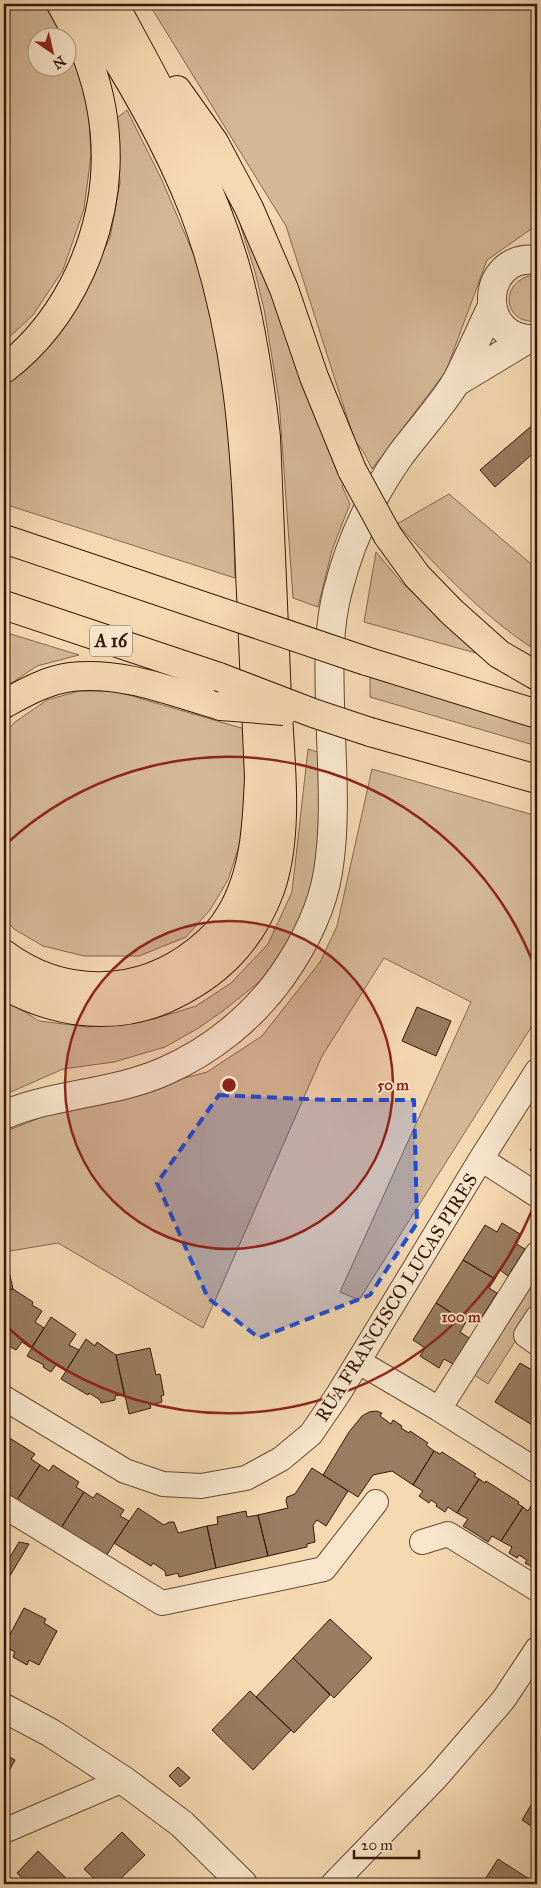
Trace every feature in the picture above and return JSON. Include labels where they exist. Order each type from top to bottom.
[{"type":"highway","points":[[4,369],[37,338],[58,312],[74,286],[95,235],[102,206],[106,151],[97,91],[89,62],[61,4]]},
{"type":"highway","points":[[4,954],[21,967],[66,984],[98,987],[127,984],[159,975],[185,961],[210,941],[230,915],[243,887],[253,854],[257,820],[258,778],[247,479],[237,377],[228,327],[209,256],[178,171],[134,88],[81,4]]},
{"type":"highway","points":[[114,4],[214,142],[248,208],[284,289],[314,376],[352,470],[388,536],[417,576],[452,612],[499,654],[537,676]]},
{"type":"highway","points":[[4,985],[47,1005],[74,1011],[99,1012],[126,1011],[157,1002],[184,990],[209,974],[229,957],[249,933],[270,888],[280,837],[280,765],[266,437],[261,392],[246,309],[227,240],[198,166],[180,127],[114,4]]},
{"type":"highway","points":[[4,539],[366,661],[537,714]]},
{"type":"highway","name":"A 16","points":[[4,605],[219,677],[313,713],[370,732],[537,779]]},
{"type":"highway","points":[[4,704],[48,683],[70,677],[95,676],[119,677],[221,706],[313,713]]},
{"type":"street","points":[[532,339],[516,336],[504,329],[496,318],[492,306],[492,292],[496,280],[505,269],[516,262],[534,257]]},
{"type":"street","points":[[4,1115],[49,1100],[130,1084],[164,1071],[196,1055],[225,1035],[252,1012],[274,987],[294,959],[318,907],[328,874],[332,842],[329,664],[332,621],[338,591],[356,536],[369,507],[399,458],[455,383],[492,306]]},
{"type":"street","points":[[455,383],[532,339]]},
{"type":"street","name":"RUA FRANCISCO LUCAS PIRES","points":[[4,1398],[125,1470],[163,1484],[202,1486],[246,1478],[280,1459],[311,1434],[358,1362],[481,1159],[537,1071]]},
{"type":"street","points":[[481,1159],[537,1194]]},
{"type":"street","points":[[439,1409],[537,1254]]},
{"type":"street","points":[[537,1318],[526,1335],[537,1343]]},
{"type":"street","points":[[358,1362],[439,1409],[537,1471]]},
{"type":"street","points":[[4,1506],[162,1603],[324,1569],[376,1502]]},
{"type":"street","points":[[422,1542],[448,1534],[537,1589]]},
{"type":"street","points":[[333,1884],[435,1779],[504,1699],[537,1649]]},
{"type":"street","points":[[4,1708],[51,1733],[123,1780],[182,1824],[243,1884]]},
{"type":"street","points":[[4,1831],[123,1780]]},
{"type":"highlighted area","points":[[219,1095],[328,1100],[414,1100],[417,1223],[370,1295],[259,1338],[208,1298],[157,1183]]},
{"type":"shaded area","points":[[4,4],[44,4],[58,28],[28,28],[28,78],[78,78],[78,71],[88,103],[91,155],[84,209],[63,270],[33,315],[4,342]]},
{"type":"shaded area","points":[[149,4],[537,4],[537,225],[487,260],[446,371],[372,469],[354,439],[286,226]]},
{"type":"shaded area","points":[[127,110],[161,178],[202,274],[229,400],[235,578],[4,504],[4,386],[47,348],[73,312],[110,238],[120,183],[117,118]]},
{"type":"shaded area","points":[[233,191],[345,483],[342,486],[350,504],[332,550],[318,607],[293,598],[279,400],[264,309],[255,272],[230,192]]},
{"type":"shaded area","points":[[528,276],[537,277],[537,321],[526,321],[518,317],[510,304],[509,296],[512,288]]},
{"type":"shaded area","points":[[449,494],[537,569],[537,651],[517,638],[481,608],[397,524]]},
{"type":"shaded area","points":[[376,552],[402,583],[490,657],[364,622]]},
{"type":"shaded area","points":[[4,632],[79,655],[37,666],[4,688]]},
{"type":"shaded area","points":[[370,676],[537,723],[537,746],[370,697]]},
{"type":"shaded area","points":[[79,691],[115,691],[248,730],[245,827],[228,880],[210,910],[186,937],[139,956],[84,956],[43,946],[14,929],[4,918],[4,733],[15,722],[47,700]]},
{"type":"shaded area","points":[[308,749],[324,754],[319,835],[312,888],[295,933],[264,978],[223,1011],[197,1029],[165,1047],[114,1062],[63,1069],[4,1095],[4,999],[39,1021],[88,1027],[154,1019],[196,1006],[231,983],[268,944],[292,892]]},
{"type":"shaded area","points":[[372,769],[537,816],[537,1018],[359,1300],[340,1292],[471,1002],[384,958],[322,1056],[203,1328],[58,1243],[4,1252],[4,1132],[52,1113],[207,1072],[262,1036],[320,962],[337,926]]},
{"type":"shaded area","points":[[537,1266],[537,1307],[488,1384],[468,1371]]},
{"type":"building","points":[[535,423],[537,425],[537,450],[495,487],[480,470]]},
{"type":"building","points":[[417,1007],[451,1021],[436,1056],[402,1041]]},
{"type":"building","points":[[537,1138],[537,1155],[530,1150]]},
{"type":"building","points":[[502,1223],[520,1234],[515,1243],[525,1249],[508,1276],[500,1270],[495,1279],[463,1260],[485,1225],[497,1232]]},
{"type":"building","points":[[6,1257],[13,1289],[4,1291],[4,1258]]},
{"type":"building","points":[[463,1260],[495,1279],[489,1288],[497,1293],[480,1320],[472,1315],[466,1322],[436,1303]]},
{"type":"building","points":[[13,1289],[33,1302],[32,1305],[42,1311],[35,1322],[44,1328],[31,1348],[22,1342],[16,1350],[4,1343],[4,1291]]},
{"type":"building","points":[[436,1303],[466,1322],[460,1332],[469,1338],[453,1364],[444,1359],[439,1368],[420,1356],[425,1348],[413,1340]]},
{"type":"building","points":[[51,1317],[76,1334],[69,1345],[79,1350],[66,1371],[56,1365],[51,1372],[43,1367],[44,1365],[27,1356]]},
{"type":"building","points":[[86,1339],[95,1346],[97,1342],[116,1355],[124,1394],[115,1396],[115,1400],[101,1403],[100,1400],[89,1393],[88,1395],[61,1379]]},
{"type":"building","points":[[150,1348],[156,1375],[160,1374],[164,1395],[161,1396],[162,1402],[150,1405],[151,1408],[129,1414],[116,1355]]},
{"type":"building","points":[[520,1363],[537,1373],[537,1428],[495,1402]]},
{"type":"building","points":[[376,1411],[382,1413],[380,1416],[391,1424],[393,1420],[402,1426],[401,1428],[409,1433],[410,1431],[428,1443],[426,1445],[434,1451],[413,1485],[392,1471],[373,1475],[358,1497],[323,1475],[349,1432],[362,1416]]},
{"type":"building","points":[[8,1437],[35,1454],[31,1459],[40,1465],[17,1500],[4,1491],[4,1442]]},
{"type":"building","points":[[434,1451],[440,1454],[442,1452],[476,1474],[474,1476],[479,1479],[457,1513],[448,1507],[445,1512],[431,1500],[429,1503],[419,1496],[423,1491],[413,1485]]},
{"type":"building","points":[[40,1465],[49,1471],[53,1465],[79,1482],[76,1487],[84,1492],[61,1528],[17,1500]]},
{"type":"building","points":[[312,1468],[348,1491],[326,1526],[317,1520],[313,1525],[315,1542],[307,1544],[307,1547],[268,1556],[258,1515],[288,1508],[287,1497],[295,1494]]},
{"type":"building","points":[[479,1479],[485,1483],[486,1481],[519,1502],[518,1504],[523,1507],[501,1541],[492,1536],[488,1542],[463,1526],[468,1519],[457,1513]]},
{"type":"building","points":[[84,1492],[93,1498],[97,1493],[124,1510],[120,1516],[129,1521],[106,1556],[61,1528]]},
{"type":"building","points":[[531,1506],[537,1510],[537,1563],[534,1568],[525,1563],[527,1560],[519,1555],[517,1558],[509,1553],[512,1547],[501,1541],[523,1507],[528,1511]]},
{"type":"building","points":[[138,1508],[164,1525],[174,1522],[178,1533],[207,1526],[216,1568],[179,1577],[178,1573],[166,1576],[165,1571],[153,1563],[151,1566],[114,1543]]},
{"type":"building","points":[[246,1511],[247,1517],[258,1515],[268,1556],[216,1568],[207,1526],[218,1524],[217,1517]]},
{"type":"building","points":[[19,1542],[29,1544],[8,1579],[4,1577],[4,1567]]},
{"type":"building","points":[[24,1608],[46,1619],[44,1623],[57,1631],[39,1665],[29,1660],[27,1665],[13,1657],[15,1652],[4,1646]]},
{"type":"building","points":[[330,1619],[372,1658],[334,1698],[293,1658]]},
{"type":"building","points":[[293,1658],[330,1695],[294,1733],[256,1697]]},
{"type":"building","points":[[250,1691],[291,1730],[253,1770],[212,1730]]},
{"type":"building","points":[[4,1754],[15,1760],[4,1780]]},
{"type":"building","points":[[178,1767],[190,1778],[180,1787],[169,1776]]},
{"type":"building","points":[[537,1795],[537,1830],[522,1820]]},
{"type":"building","points":[[122,1832],[145,1855],[115,1884],[100,1884],[84,1869]]},
{"type":"building","points":[[38,1851],[72,1884],[29,1884],[17,1873]]},
{"type":"building","points":[[498,1859],[537,1884],[482,1884]]}]
